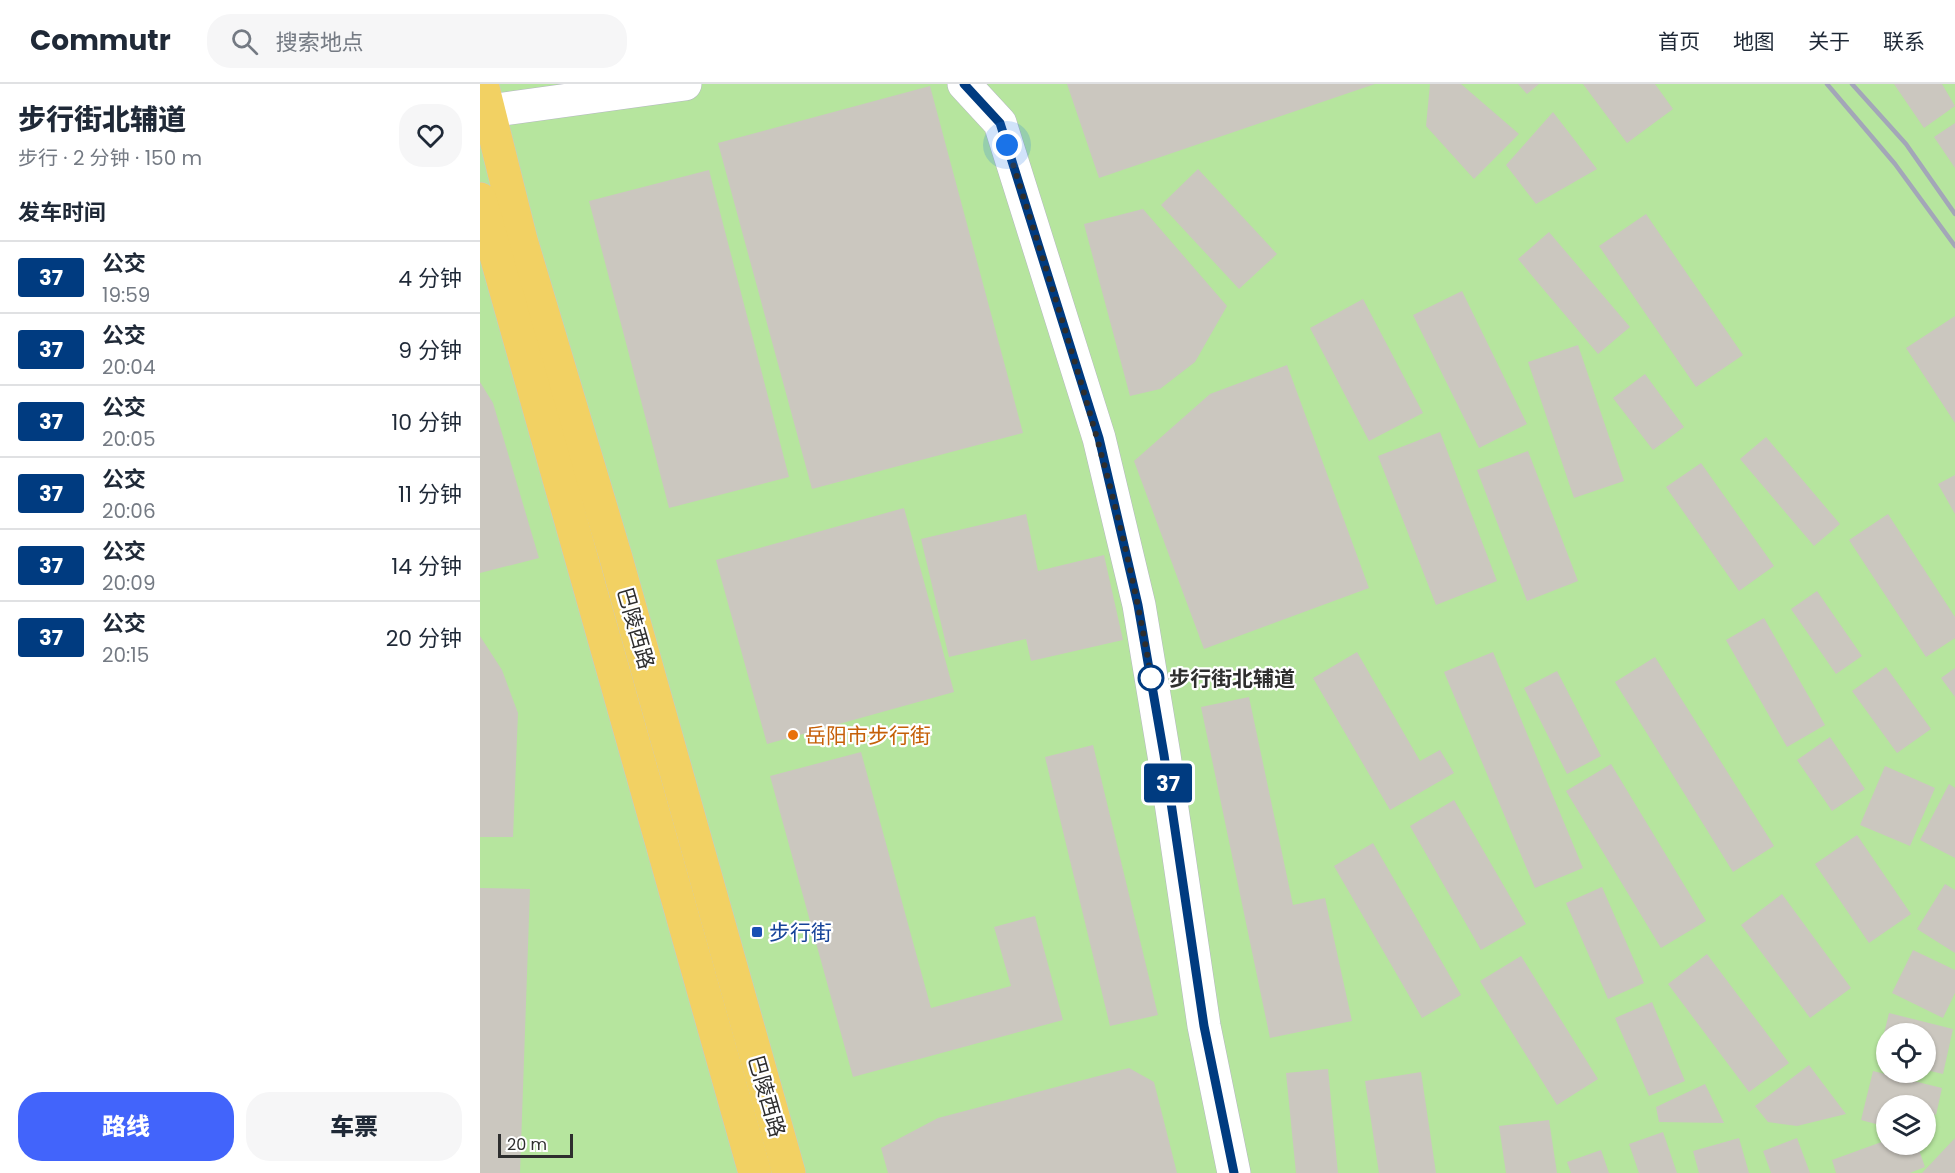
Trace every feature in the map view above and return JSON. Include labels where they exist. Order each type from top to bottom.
[{"type":"main road","points":[[484,101],[685,84]]},
{"type":"main road","points":[[964,84],[1000,123],[1099,438],[1138,605],[1164,755],[1204,1026],[1234,1173]]},
{"type":"main road","name":"巴陵西路","points":[[484,101],[521,240],[616,558],[789,1173]]},
{"type":"main road","name":"巴陵西路","points":[[480,199],[755,1173]]},
{"type":"green space","points":[[480,84],[1955,84],[1955,1173],[480,1173]]},
{"type":"building","points":[[1067,84],[1375,84],[1099,178]]},
{"type":"building","points":[[1430,84],[1461,84],[1519,134],[1474,179],[1426,126]]},
{"type":"building","points":[[1518,84],[1539,84],[1527,94]]},
{"type":"building","points":[[1583,84],[1655,84],[1673,109],[1627,143]]},
{"type":"building","points":[[1894,84],[1942,84],[1955,106],[1924,128]]},
{"type":"building","points":[[930,86],[1023,433],[812,489],[718,143]]},
{"type":"building","points":[[1553,112],[1597,169],[1536,204],[1506,165]]},
{"type":"building","points":[[1955,123],[1955,168],[1934,137]]},
{"type":"building","points":[[1198,169],[1277,254],[1239,289],[1161,205]]},
{"type":"building","points":[[709,170],[789,477],[669,508],[589,201]]},
{"type":"building","points":[[1143,209],[1227,306],[1195,362],[1160,389],[1130,396],[1084,224]]},
{"type":"building","points":[[1646,214],[1743,355],[1696,387],[1599,246]]},
{"type":"building","points":[[1549,232],[1630,327],[1598,354],[1518,259]]},
{"type":"building","points":[[1462,291],[1527,424],[1479,448],[1413,315]]},
{"type":"building","points":[[1363,299],[1423,413],[1369,441],[1310,328]]},
{"type":"building","points":[[1955,316],[1955,423],[1906,348]]},
{"type":"building","points":[[1578,345],[1624,481],[1574,498],[1528,362]]},
{"type":"building","points":[[1287,365],[1369,588],[1204,649],[1134,461],[1210,394]]},
{"type":"building","points":[[1645,374],[1684,427],[1653,450],[1613,398]]},
{"type":"building","points":[[480,382],[493,403],[539,558],[480,573]]},
{"type":"building","points":[[1440,432],[1497,581],[1436,605],[1378,456]]},
{"type":"building","points":[[1766,437],[1840,524],[1814,546],[1740,459]]},
{"type":"building","points":[[1528,451],[1578,581],[1527,601],[1477,470]]},
{"type":"building","points":[[1701,463],[1774,566],[1739,591],[1666,487]]},
{"type":"building","points":[[1955,475],[1955,514],[1938,484]]},
{"type":"building","points":[[904,508],[954,692],[767,744],[716,560]]},
{"type":"building","points":[[1026,514],[1038,571],[1104,555],[1123,640],[1031,661],[1026,639],[949,657],[921,539]]},
{"type":"building","points":[[1888,514],[1955,617],[1955,638],[1926,657],[1849,540]]},
{"type":"building","points":[[1817,591],[1862,656],[1836,674],[1791,609]]},
{"type":"building","points":[[1764,618],[1825,725],[1787,747],[1726,640]]},
{"type":"building","points":[[480,636],[502,670],[518,713],[513,837],[480,837]]},
{"type":"building","points":[[1357,652],[1420,761],[1440,750],[1454,773],[1390,810],[1313,678]]},
{"type":"building","points":[[1493,652],[1583,868],[1535,888],[1444,672]]},
{"type":"building","points":[[1655,657],[1774,846],[1733,872],[1615,682]]},
{"type":"building","points":[[1886,667],[1931,729],[1897,753],[1852,691]]},
{"type":"building","points":[[1955,668],[1955,697],[1941,678]]},
{"type":"building","points":[[1557,671],[1601,756],[1567,774],[1524,688]]},
{"type":"building","points":[[1249,697],[1293,905],[1325,898],[1352,1021],[1270,1038],[1201,707]]},
{"type":"building","points":[[1830,737],[1865,789],[1832,811],[1797,760]]},
{"type":"building","points":[[1093,745],[1158,1015],[1110,1026],[1045,757]]},
{"type":"building","points":[[861,752],[931,1008],[1011,986],[994,927],[1035,916],[1063,1020],[853,1077],[770,776]]},
{"type":"building","points":[[1611,764],[1706,921],[1661,948],[1566,791]]},
{"type":"building","points":[[1885,766],[1935,788],[1910,846],[1860,825]]},
{"type":"building","points":[[1949,784],[1955,788],[1955,858],[1920,840]]},
{"type":"building","points":[[1454,800],[1526,924],[1481,950],[1410,826]]},
{"type":"building","points":[[1857,835],[1911,914],[1869,943],[1815,864]]},
{"type":"building","points":[[1373,843],[1461,995],[1422,1018],[1334,866]]},
{"type":"building","points":[[1945,884],[1955,890],[1955,953],[1917,929]]},
{"type":"building","points":[[1602,887],[1644,983],[1608,999],[1566,903]]},
{"type":"building","points":[[480,888],[530,889],[520,1173],[480,1173]]},
{"type":"building","points":[[1782,894],[1851,988],[1810,1018],[1741,925]]},
{"type":"building","points":[[1913,950],[1955,970],[1955,993],[1943,1018],[1892,993]]},
{"type":"building","points":[[1707,954],[1789,1063],[1749,1092],[1668,984]]},
{"type":"building","points":[[1521,956],[1598,1079],[1557,1105],[1480,981]]},
{"type":"building","points":[[1652,1002],[1685,1081],[1649,1096],[1615,1018]]},
{"type":"building","points":[[1889,1013],[1929,1023],[1887,1023]]},
{"type":"building","points":[[1936,1025],[1953,1029],[1943,1074],[1936,1072]]},
{"type":"building","points":[[1809,1065],[1846,1114],[1797,1126],[1768,1122],[1755,1106]]},
{"type":"building","points":[[1129,1068],[1154,1082],[1177,1173],[888,1173],[881,1148],[938,1118]]},
{"type":"building","points":[[1328,1069],[1338,1173],[1296,1173],[1286,1073]]},
{"type":"building","points":[[1873,1071],[1876,1072],[1876,1083],[1922,1083],[1942,1088],[1936,1115],[1936,1095],[1876,1095],[1876,1124],[1861,1120]]},
{"type":"building","points":[[1421,1072],[1436,1173],[1379,1173],[1365,1081]]},
{"type":"building","points":[[1705,1084],[1724,1123],[1659,1122],[1656,1107]]},
{"type":"building","points":[[1549,1120],[1557,1173],[1506,1173],[1499,1126]]},
{"type":"building","points":[[1663,1132],[1677,1173],[1639,1173],[1629,1144]]},
{"type":"building","points":[[1739,1138],[1749,1173],[1699,1173],[1693,1151]]},
{"type":"building","points":[[1797,1138],[1810,1173],[1771,1173],[1763,1151]]},
{"type":"building","points":[[1955,1138],[1955,1173],[1922,1173]]},
{"type":"building","points":[[1876,1144],[1876,1155],[1921,1155],[1925,1167],[1910,1173],[1836,1173],[1832,1160]]},
{"type":"building","points":[[1601,1150],[1609,1173],[1571,1173],[1567,1162]]},
{"type":"railway","points":[[1827,84],[1895,164],[1955,246]]},
{"type":"railway","points":[[1852,84],[1906,144],[1955,214]]},
{"type":"bus line","name":"37","points":[[964,84],[1000,123],[1099,438],[1138,605],[1164,755],[1204,1026],[1234,1173]]},
{"type":"place","name":"步行街北辅道","points":[[1151,678]]},
{"type":"place","name":"岳阳市步行街","points":[[793,735]]},
{"type":"place","name":"步行街","points":[[757,932]]},
{"type":"route","points":[[1007,145],[1099,438],[1138,605],[1151,678]]}]
